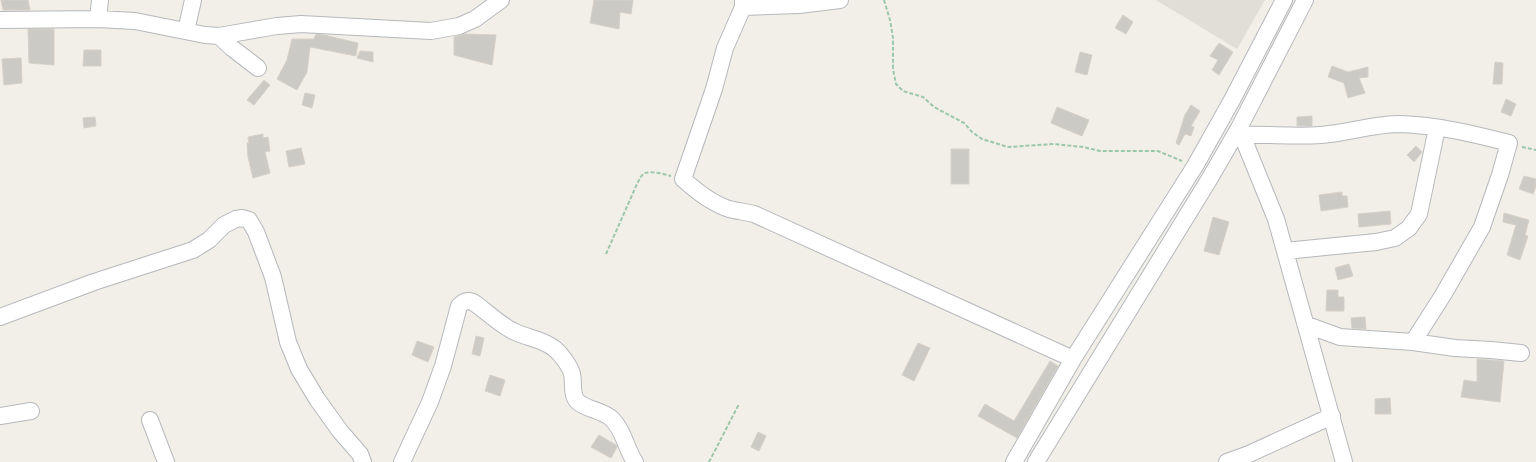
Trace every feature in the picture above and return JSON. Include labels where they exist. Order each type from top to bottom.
[{"type":"street","points":[[98,19],[100,0]]},
{"type":"street","points":[[186,31],[194,0]]},
{"type":"street","points":[[0,20],[98,19],[135,21],[219,36],[277,26],[301,24],[431,31],[459,26],[474,19],[501,0]]},
{"type":"street","points":[[840,0],[799,5],[743,4],[724,48],[714,89],[683,179],[695,190],[714,203],[729,209],[754,214],[1073,359]]},
{"type":"street","points":[[1014,462],[1073,359],[1195,166],[1232,100],[1284,0]]},
{"type":"street","points":[[1039,459],[1210,178],[1241,131],[1305,0]]},
{"type":"street","points":[[219,36],[258,68]]},
{"type":"street","points":[[1241,131],[1323,135],[1373,125],[1400,124],[1437,128],[1483,136],[1509,143],[1500,175],[1482,227],[1443,295],[1413,342]]},
{"type":"street","points":[[1285,250],[1376,242],[1395,238],[1409,228],[1419,214],[1437,128]]},
{"type":"street","points":[[1241,131],[1276,219],[1307,325],[1344,462]]},
{"type":"street","points":[[0,317],[94,282],[193,250],[209,240],[224,225],[236,219],[242,218],[249,220],[256,232],[273,277],[288,342],[299,368],[317,399],[340,431],[360,454],[363,462]]},
{"type":"street","points":[[402,462],[430,402],[443,366],[459,306],[463,301],[473,302],[512,331],[545,342],[556,349],[572,373],[577,401],[602,412],[612,419],[623,434],[635,462]]},
{"type":"street","points":[[1307,325],[1340,337],[1413,342],[1455,348],[1521,353]]},
{"type":"street","points":[[0,416],[31,411]]},
{"type":"street","points":[[1227,462],[1249,454],[1332,416]]},
{"type":"street","points":[[150,420],[166,462]]},
{"type":"path","points":[[884,0],[890,20],[893,38],[893,69],[896,84],[903,91],[923,97],[934,107],[964,123],[972,132],[982,139],[1008,147],[1054,144],[1083,147],[1100,151],[1158,151],[1195,166]]},
{"type":"path","points":[[606,254],[637,184],[645,173],[667,175],[683,179]]},
{"type":"path","points":[[709,462],[739,404]]},
{"type":"shaded area","points":[[1156,0],[1265,0],[1237,49]]},
{"type":"building","points":[[1,0],[28,0],[30,10],[3,10]]},
{"type":"building","points":[[594,0],[633,0],[631,14],[620,12],[619,29],[590,23]]},
{"type":"building","points":[[1123,15],[1133,22],[1126,34],[1115,28]]},
{"type":"building","points":[[28,29],[54,29],[54,65],[29,63]]},
{"type":"building","points":[[316,34],[358,43],[356,56],[310,47],[307,72],[297,90],[277,79],[287,60],[292,39],[314,39]]},
{"type":"building","points":[[465,34],[496,35],[492,65],[454,55],[454,37]]},
{"type":"building","points":[[1219,43],[1233,52],[1219,75],[1212,70],[1218,60],[1210,56]]},
{"type":"building","points":[[84,50],[101,50],[101,66],[83,66]]},
{"type":"building","points":[[360,51],[373,52],[373,62],[357,58]]},
{"type":"building","points":[[1080,52],[1092,55],[1087,75],[1075,72]]},
{"type":"building","points":[[21,58],[22,83],[4,85],[2,59]]},
{"type":"building","points":[[1495,62],[1503,63],[1502,84],[1493,84]]},
{"type":"building","points":[[1332,66],[1348,72],[1368,67],[1368,77],[1359,78],[1365,93],[1348,98],[1344,83],[1328,77]]},
{"type":"building","points":[[264,80],[270,85],[254,105],[247,100]]},
{"type":"building","points":[[305,93],[315,95],[312,108],[302,105]]},
{"type":"building","points":[[1506,99],[1516,104],[1511,116],[1501,112]]},
{"type":"building","points":[[1191,105],[1200,111],[1191,126],[1194,127],[1191,136],[1185,134],[1179,145],[1176,143],[1185,115]]},
{"type":"building","points":[[1057,107],[1089,120],[1082,136],[1051,123]]},
{"type":"building","points":[[1312,116],[1312,126],[1297,126],[1297,117]]},
{"type":"building","points":[[95,117],[96,126],[84,128],[83,118]]},
{"type":"building","points":[[263,134],[263,138],[268,137],[270,151],[265,152],[270,173],[253,178],[248,157],[248,137]]},
{"type":"building","points":[[1416,146],[1422,152],[1414,162],[1407,155]]},
{"type":"building","points":[[301,148],[305,164],[289,167],[286,151]]},
{"type":"building","points":[[951,149],[969,149],[969,184],[951,184]]},
{"type":"building","points":[[1524,176],[1536,179],[1536,186],[1533,194],[1519,189]]},
{"type":"building","points":[[1342,192],[1342,196],[1347,196],[1348,207],[1321,211],[1319,195]]},
{"type":"building","points":[[1390,211],[1391,224],[1359,227],[1358,214]]},
{"type":"building","points":[[1504,213],[1529,220],[1525,235],[1528,236],[1520,260],[1507,255],[1516,225],[1503,222]]},
{"type":"building","points":[[1213,217],[1229,222],[1219,255],[1204,251]]},
{"type":"building","points":[[1349,264],[1353,276],[1338,280],[1335,268]]},
{"type":"building","points":[[1327,290],[1338,290],[1338,297],[1344,297],[1344,311],[1326,311]]},
{"type":"building","points":[[1365,317],[1366,329],[1352,328],[1351,318]]},
{"type":"building","points":[[476,336],[484,338],[480,356],[472,354]]},
{"type":"building","points":[[417,341],[434,347],[428,362],[412,355]]},
{"type":"building","points":[[918,343],[930,348],[914,381],[902,375]]},
{"type":"building","points":[[1477,359],[1504,361],[1500,402],[1461,397],[1464,380],[1477,382]]},
{"type":"building","points":[[1050,361],[1058,366],[1017,438],[978,416],[985,404],[1014,421]]},
{"type":"building","points":[[490,375],[505,380],[500,396],[485,391]]},
{"type":"building","points":[[1390,398],[1391,414],[1375,414],[1375,399]]},
{"type":"building","points":[[758,432],[766,436],[759,451],[751,447]]},
{"type":"building","points":[[599,435],[616,445],[617,447],[611,458],[591,447]]}]
